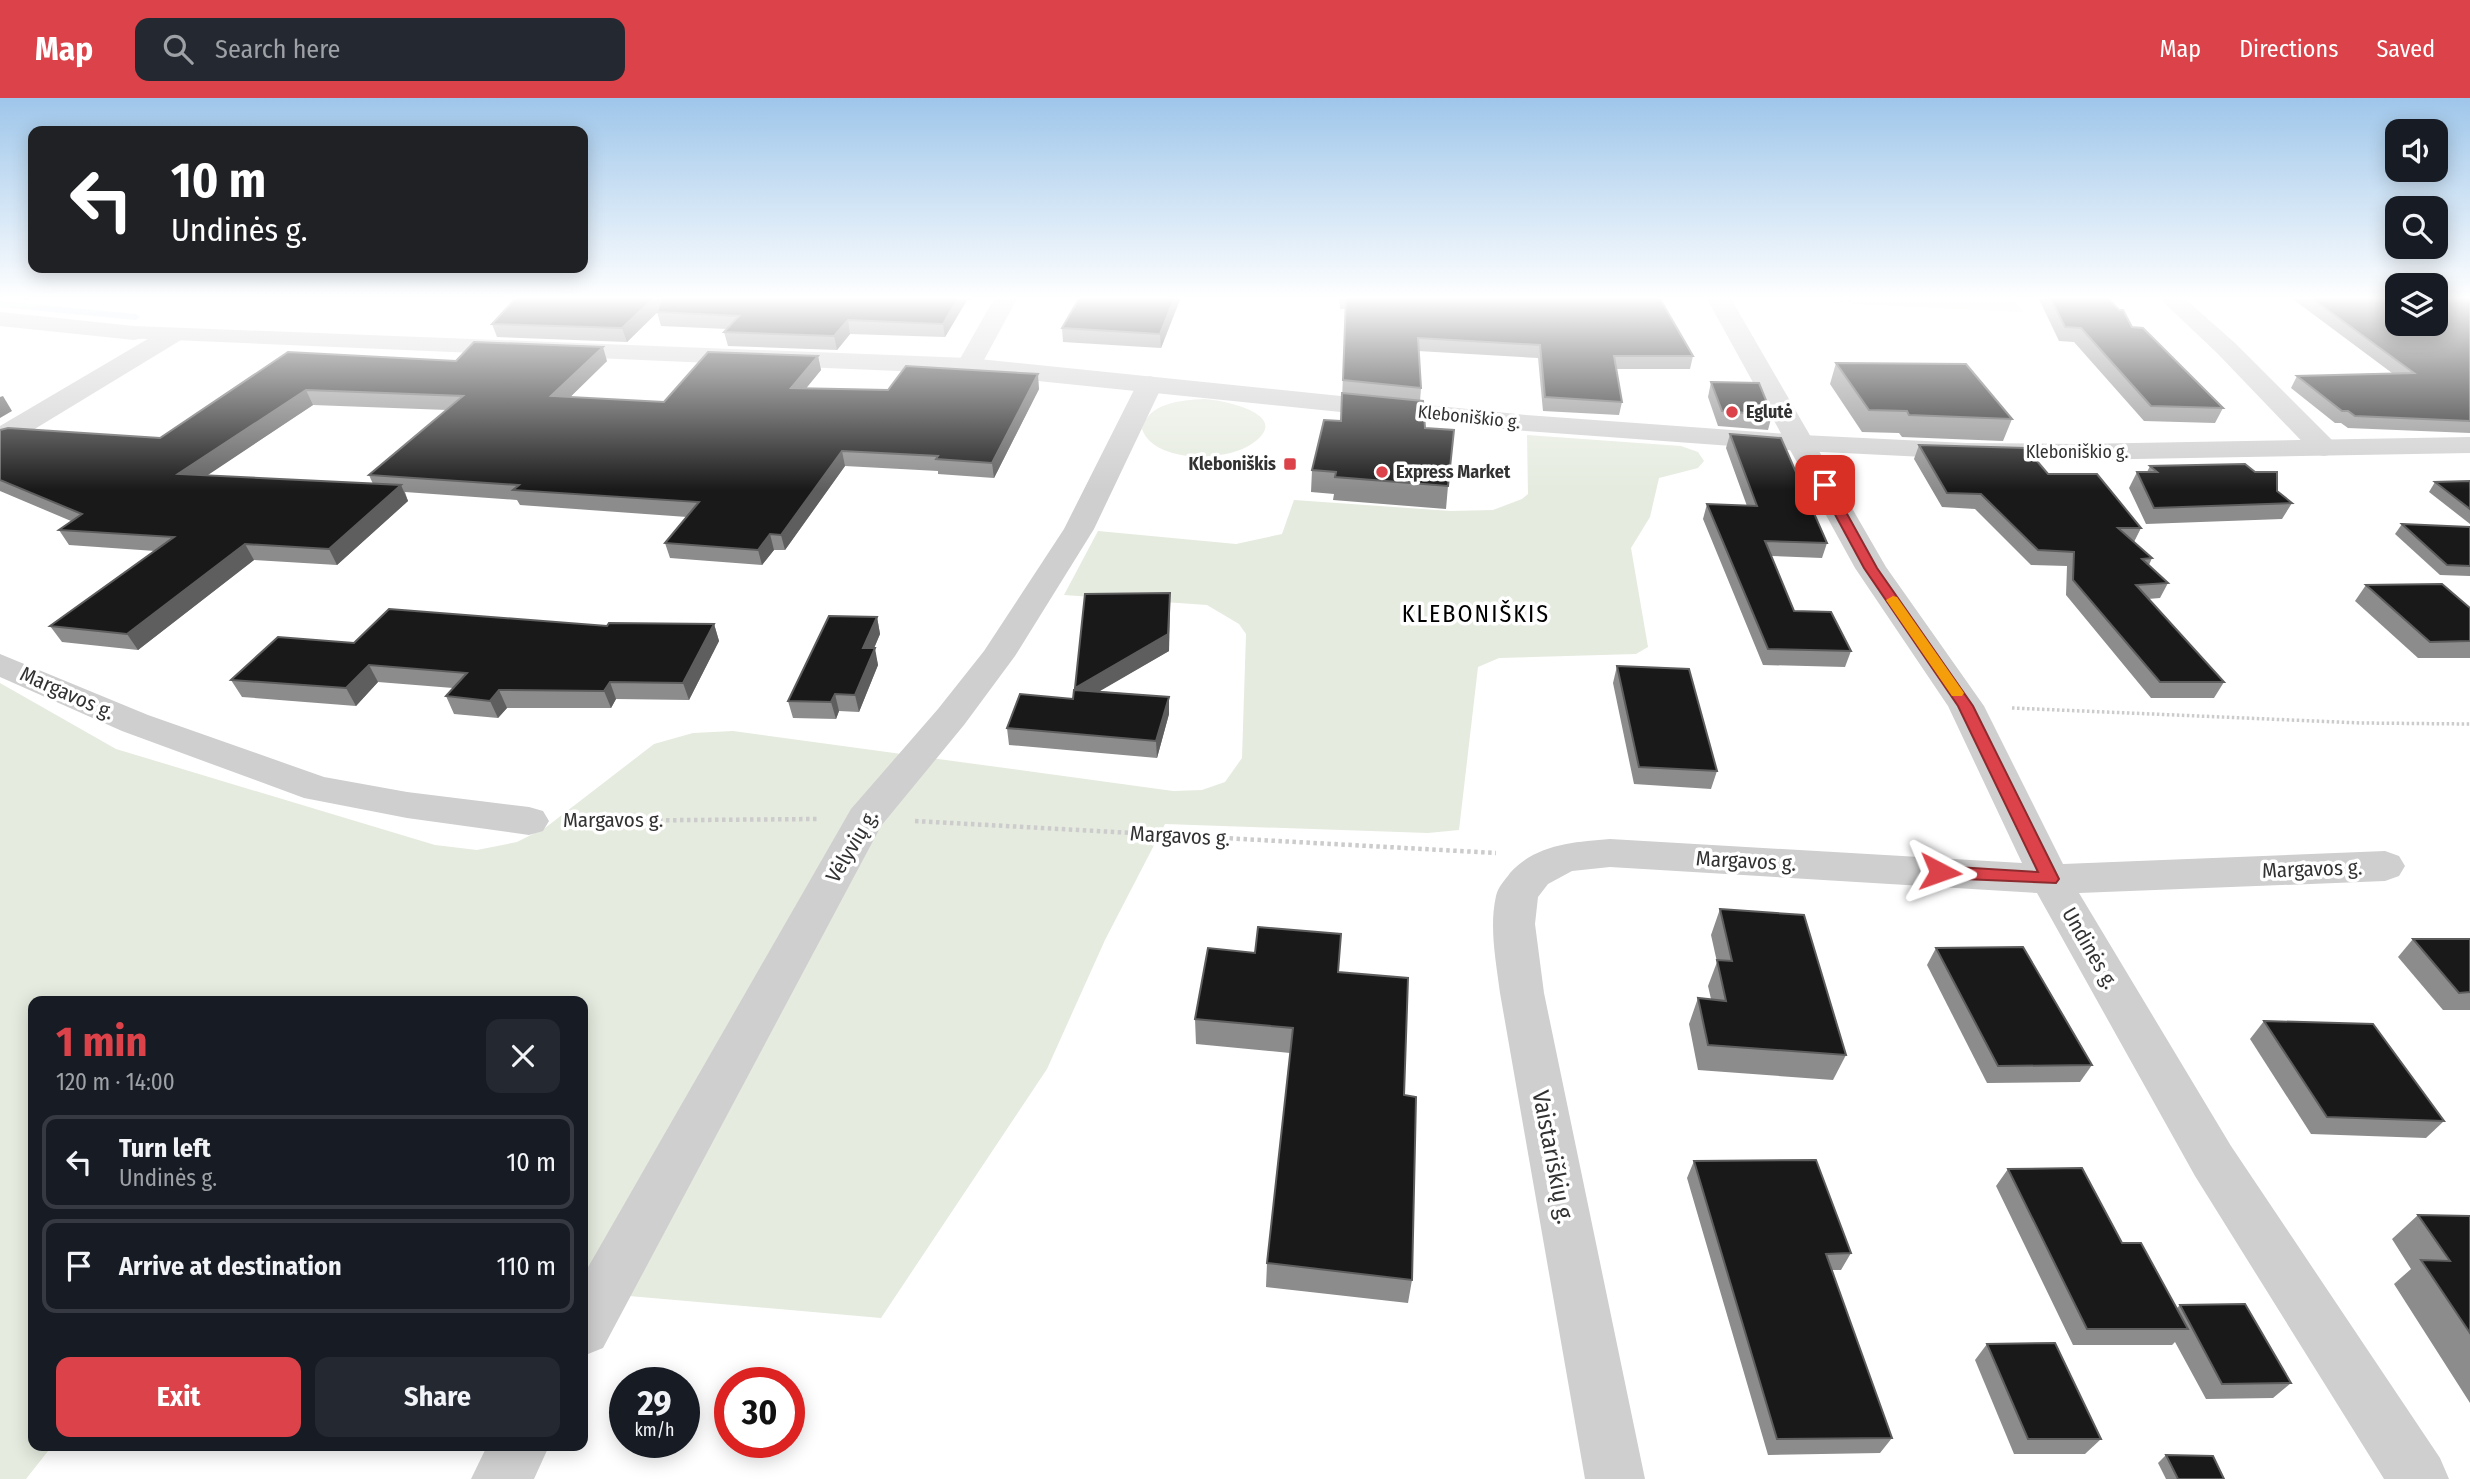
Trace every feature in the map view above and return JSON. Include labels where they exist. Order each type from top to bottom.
[{"type":"street","points":[[0,438],[127,361]]},
{"type":"street","name":"Kleboniškio g.","points":[[856,361],[969,366],[1526,423],[1802,443],[2078,453],[2470,445]]},
{"type":"street","points":[[969,366],[971,361]]},
{"type":"street","name":"Undinės g.","points":[[1755,361],[1871,568],[1966,706],[2050,879],[2213,1161],[2419,1479]]},
{"type":"street","points":[[2239,361],[2325,448]]},
{"type":"street","name":"Vėlyvių g.","points":[[588,1320],[865,819],[951,717],[998,656],[1079,529],[1150,384]]},
{"type":"street","name":"Margavos g.","points":[[0,664],[135,723],[318,789],[407,805],[529,821]]},
{"type":"street","name":"Margavos g.","points":[[1564,857],[1610,853],[2050,879],[2385,866]]},
{"type":"street","name":"Vaistariškių g.","points":[[1564,857],[1533,874],[1517,893],[1514,924],[1522,993],[1615,1479]]},
{"type":"street","points":[[501,1479],[516,1451]]},
{"type":"path","points":[[1966,706],[2361,723],[2470,724]]},
{"type":"path","name":"Margavos g.","points":[[529,821],[865,819],[1564,857]]},
{"type":"shaded area","points":[[1204,399],[1251,410],[1265,424],[1263,433],[1253,443],[1227,454],[1193,456],[1161,449],[1149,440],[1142,429],[1145,420],[1158,408],[1185,400]]},
{"type":"shaded area","points":[[1527,435],[1681,446],[1698,452],[1704,461],[1698,468],[1659,478],[1650,517],[1631,548],[1648,647],[1636,654],[1499,658],[1478,667],[1459,830],[1428,833],[1165,824],[1105,940],[1047,1069],[881,1318],[588,1292],[588,996],[28,996],[28,1451],[48,1451],[26,1479],[0,1479],[0,683],[116,749],[435,845],[477,850],[517,842],[545,828],[654,744],[693,733],[733,731],[1173,791],[1202,790],[1225,782],[1242,758],[1246,634],[1239,624],[1207,605],[1064,595],[1098,531],[1236,544],[1282,534],[1294,500],[1451,511],[1493,510],[1528,494]]},
{"type":"building","points":[[274,361],[588,361],[551,396],[664,402],[700,361],[813,361],[791,388],[888,390],[906,366],[1038,374],[992,463],[936,459],[938,456],[842,451],[781,535],[770,534],[758,550],[665,543],[699,502],[513,490],[519,485],[369,475],[463,396],[306,390],[178,474],[401,485],[329,549],[245,544],[127,634],[50,626],[174,537],[59,530],[82,514],[0,480],[0,430],[8,428],[160,438]]},
{"type":"building","points":[[1344,361],[1419,361],[1421,388],[1343,380]]},
{"type":"building","points":[[1542,361],[1615,361],[1622,402],[1545,397]]},
{"type":"building","points":[[2111,361],[2176,361],[2223,408],[2151,406]]},
{"type":"building","points":[[2398,361],[2470,361],[2470,421],[2355,416],[2348,411],[2342,411],[2297,376],[2414,373]]},
{"type":"building","points":[[1836,363],[1966,364],[2012,419],[1909,415],[1907,411],[1869,410]]},
{"type":"building","points":[[1711,382],[1759,383],[1772,415],[1722,411]]},
{"type":"building","points":[[1342,393],[1423,401],[1425,428],[1454,430],[1448,486],[1335,477],[1336,472],[1312,470],[1324,420],[1341,421]]},
{"type":"building","points":[[1730,434],[1781,438],[1827,543],[1765,541],[1794,611],[1831,612],[1851,651],[1768,649],[1707,504],[1757,506]]},
{"type":"building","points":[[1919,445],[2026,448],[2048,474],[2097,474],[2141,528],[2118,528],[2152,558],[2142,559],[2168,583],[2136,585],[2224,682],[2160,682],[2073,580],[2074,552],[2038,550],[1981,494],[1947,493]]},
{"type":"building","points":[[2245,464],[2255,472],[2277,472],[2277,491],[2292,503],[2154,508],[2137,472],[2157,472],[2150,466]]},
{"type":"building","points":[[2470,481],[2470,509],[2435,482]]},
{"type":"building","points":[[2402,524],[2470,527],[2470,566],[2447,565]]},
{"type":"building","points":[[2442,584],[2470,608],[2470,641],[2430,642],[2366,585]]},
{"type":"building","points":[[1170,593],[1168,634],[1075,688],[1085,594]]},
{"type":"building","points":[[389,609],[607,626],[609,623],[714,624],[683,683],[610,682],[604,691],[499,690],[490,701],[446,696],[467,673],[369,665],[346,688],[231,680],[278,637],[354,643]]},
{"type":"building","points":[[829,616],[877,617],[863,648],[875,648],[855,695],[835,694],[831,702],[788,701]]},
{"type":"building","points":[[1617,666],[1689,669],[1717,771],[1639,767]]},
{"type":"building","points":[[1074,690],[1169,697],[1156,741],[1007,728],[1020,694],[1073,699]]},
{"type":"building","points":[[1720,909],[1804,915],[1846,1055],[1708,1045],[1698,998],[1726,1001],[1717,960],[1732,961]]},
{"type":"building","points":[[1258,927],[1341,934],[1338,972],[1408,978],[1404,1095],[1416,1097],[1412,1280],[1267,1263],[1293,1028],[1195,1019],[1208,948],[1255,953]]},
{"type":"building","points":[[2413,939],[2470,939],[2470,992],[2459,993]]},
{"type":"building","points":[[2023,947],[2092,1065],[1998,1066],[1936,948]]},
{"type":"building","points":[[2264,1021],[2373,1024],[2444,1121],[2327,1117]]},
{"type":"building","points":[[1816,1160],[1851,1253],[1826,1254],[1892,1438],[1777,1439],[1694,1161]]},
{"type":"building","points":[[2082,1168],[2122,1243],[2141,1243],[2188,1329],[2087,1329],[2008,1169]]},
{"type":"building","points":[[2418,1215],[2470,1216],[2470,1333],[2421,1260],[2450,1261]]},
{"type":"building","points":[[2245,1304],[2291,1383],[2222,1384],[2180,1305]]},
{"type":"building","points":[[2055,1343],[2101,1439],[2028,1439],[1987,1344]]},
{"type":"building","points":[[2166,1455],[2213,1456],[2224,1479],[2178,1479]]},
{"type":"slow traffic","points":[[1893,600],[1957,693]]},
{"type":"place","name":"Eglutė","points":[[1732,412]]},
{"type":"place","name":"Kleboniškis","points":[[1290,464]]},
{"type":"place","name":"Express Market","points":[[1382,472]]},
{"type":"district","name":"KLEBONIŠKIS","points":[[1476,614]]},
{"type":"route","points":[[1825,485],[1871,568],[1966,706],[2050,879],[1940,872]]}]
